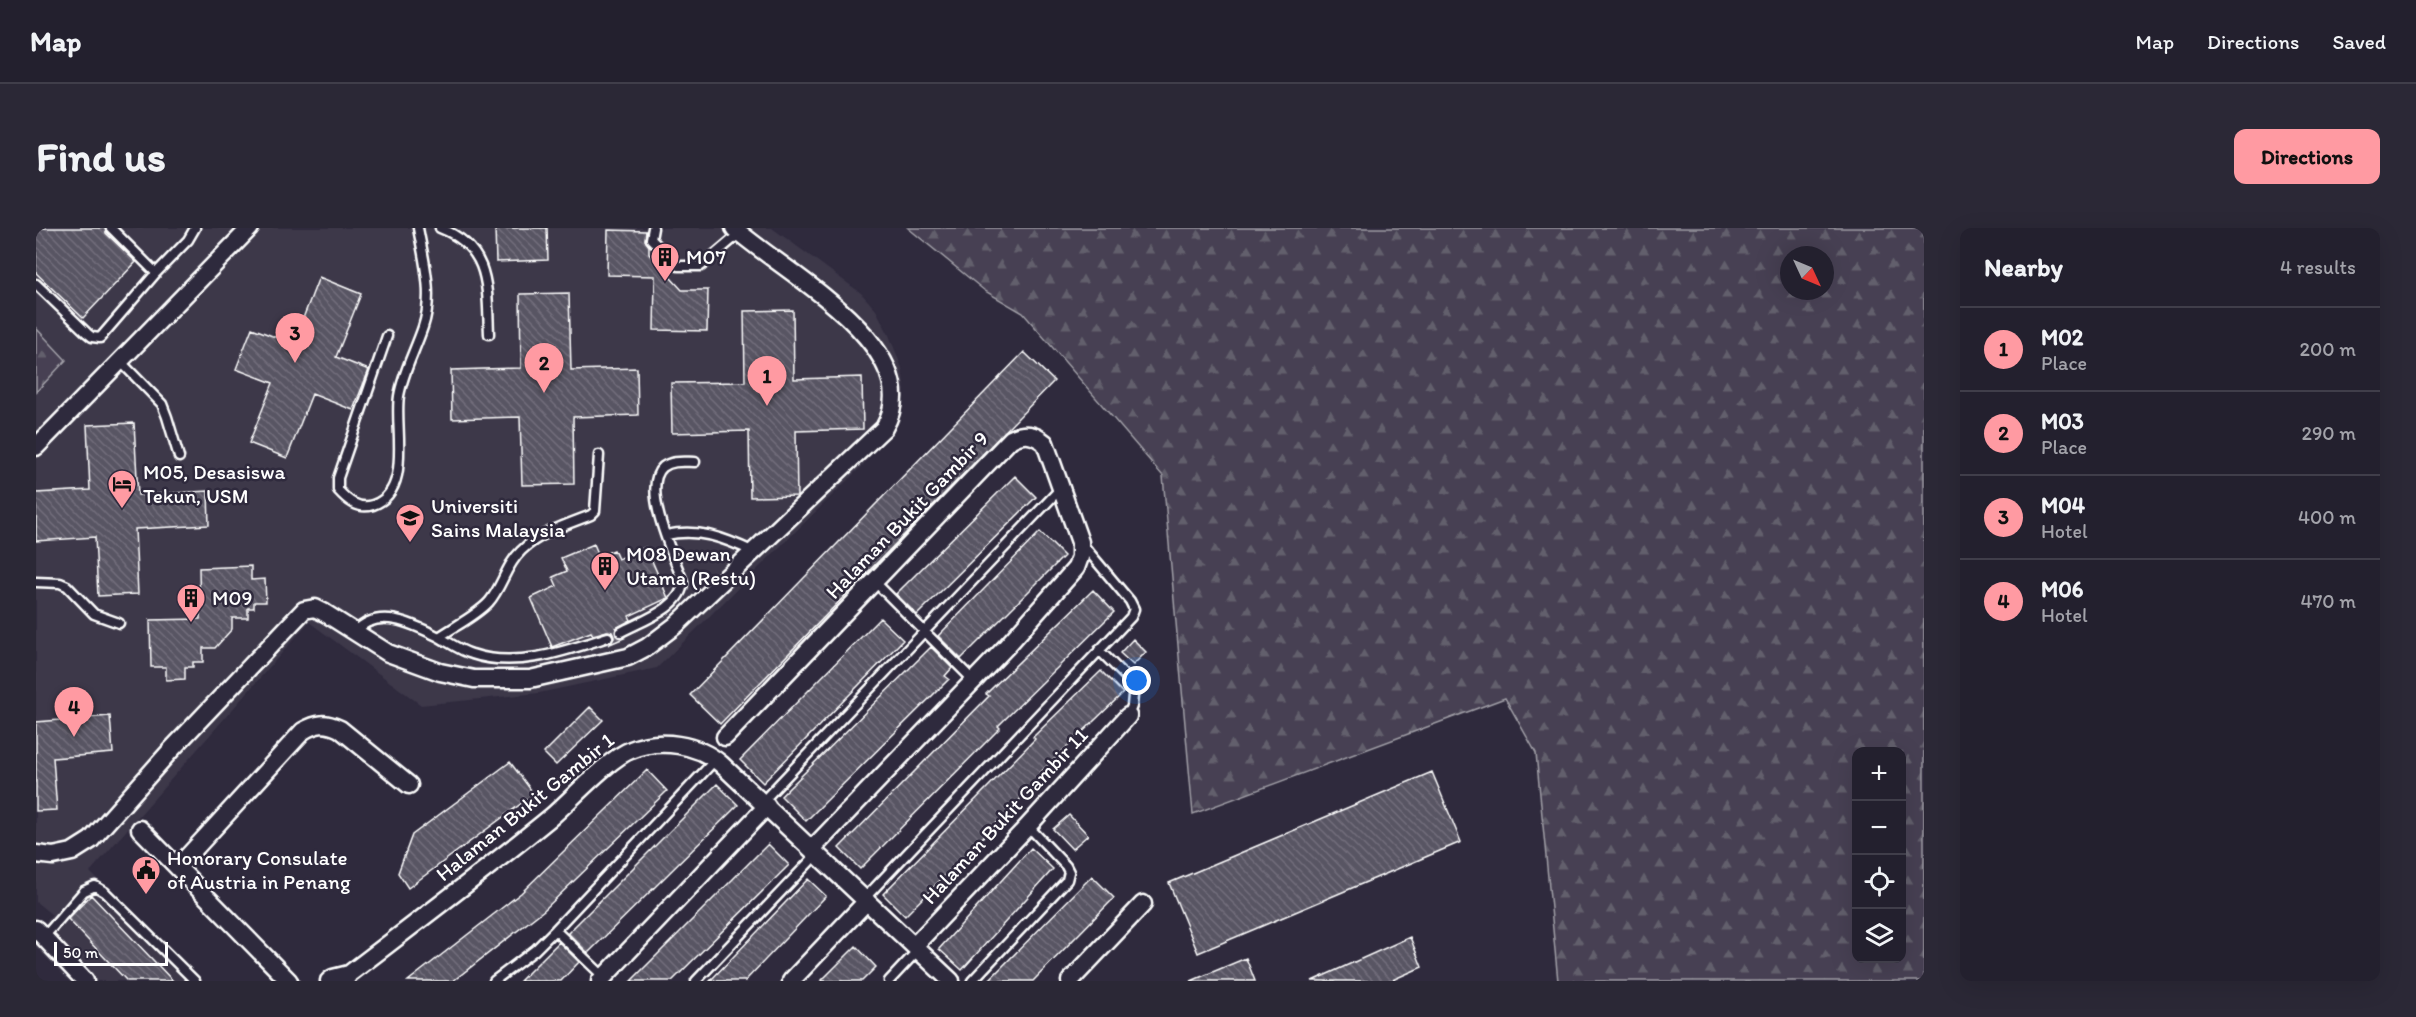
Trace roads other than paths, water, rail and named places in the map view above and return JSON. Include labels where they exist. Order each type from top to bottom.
[{"type":"street","points":[[36,447],[250,228]]},
{"type":"street","points":[[36,854],[53,856],[72,852],[90,840],[304,609],[315,608],[388,653],[440,672],[474,679],[530,679],[628,657],[647,647],[676,625],[884,428],[893,405],[889,375],[881,358],[861,329],[831,302],[737,230]]},
{"type":"street","name":"Halaman Bukit Gambir 9","points":[[725,738],[1011,439],[1020,434],[1029,434],[1045,443],[1080,542]]},
{"type":"street","points":[[814,852],[1076,568],[1080,557],[1080,542]]},
{"type":"street","name":"Halaman Bukit Gambir 11","points":[[916,948],[1128,716]]},
{"type":"street","points":[[178,867],[303,731],[316,724],[328,724],[340,729],[409,785]]},
{"type":"street","name":"Halaman Bukit Gambir 1","points":[[329,981],[333,978],[347,978],[571,801],[609,765],[629,750],[649,745],[673,744],[695,748],[716,759],[951,981]]},
{"type":"street","points":[[602,979],[764,804]]},
{"type":"street","points":[[140,829],[289,981]]},
{"type":"street","points":[[791,981],[866,900]]},
{"type":"street","points":[[1071,981],[1143,904]]},
{"type":"street","points":[[40,933],[85,981]]},
{"type":"lane","points":[[111,228],[156,273]]},
{"type":"lane","points":[[36,284],[87,333],[92,337],[100,338],[188,240],[195,228]]},
{"type":"lane","points":[[387,336],[338,478],[338,490],[346,500],[355,505],[369,507],[386,497],[394,485],[399,470],[398,400],[402,378],[423,326],[429,295],[418,228]]},
{"type":"lane","points":[[440,228],[454,233],[465,241],[483,266],[487,286],[489,334]]},
{"type":"lane","points":[[653,228],[651,239],[678,266],[701,266],[737,230]]},
{"type":"lane","points":[[120,361],[162,404],[179,457]]},
{"type":"lane","points":[[440,637],[488,602],[512,561],[521,551],[549,533],[591,515],[595,511],[599,455]]},
{"type":"lane","points":[[621,632],[669,605],[681,593],[683,582],[656,502],[657,475],[663,467],[672,462],[695,462]]},
{"type":"lane","points":[[764,804],[1062,486]]},
{"type":"lane","points":[[666,535],[682,531],[702,532],[754,552]]},
{"type":"lane","points":[[866,900],[1131,617],[1134,609],[1130,601],[1080,542]]},
{"type":"lane","points":[[36,582],[60,583],[67,586],[94,614],[119,623]]},
{"type":"lane","points":[[875,582],[974,681]]},
{"type":"lane","points":[[355,632],[362,625],[381,618],[401,621],[440,637],[470,654],[494,660],[524,659],[608,637]]},
{"type":"lane","points":[[1099,650],[1134,685],[1132,706],[1128,716]]},
{"type":"lane","points":[[494,981],[535,950],[555,930],[716,759]]},
{"type":"lane","points":[[972,981],[1067,880],[1069,872],[1066,866],[1028,826]]},
{"type":"lane","points":[[696,981],[814,852]]},
{"type":"lane","points":[[40,933],[84,891],[95,886],[105,892],[195,981]]},
{"type":"lane","points":[[555,930],[602,979]]},
{"type":"lane","points":[[889,981],[916,948]]},
{"type":"place","name":"M07","points":[[665,282]]},
{"type":"place","name":"M04","points":[[295,363]]},
{"type":"place","name":"M03","points":[[544,393]]},
{"type":"place","name":"M02","points":[[767,406]]},
{"type":"place","name":"M05, Desasiswa Tekun, USM","points":[[122,510]]},
{"type":"place","name":"Universiti Sains Malaysia","points":[[410,544]]},
{"type":"place","name":"M08 Dewan Utama (Restu)","points":[[605,592]]},
{"type":"place","name":"M09","points":[[191,624]]},
{"type":"place","name":"M06","points":[[74,737]]},
{"type":"place","name":"Honorary Consulate of Austria in Penang","points":[[146,896]]}]
